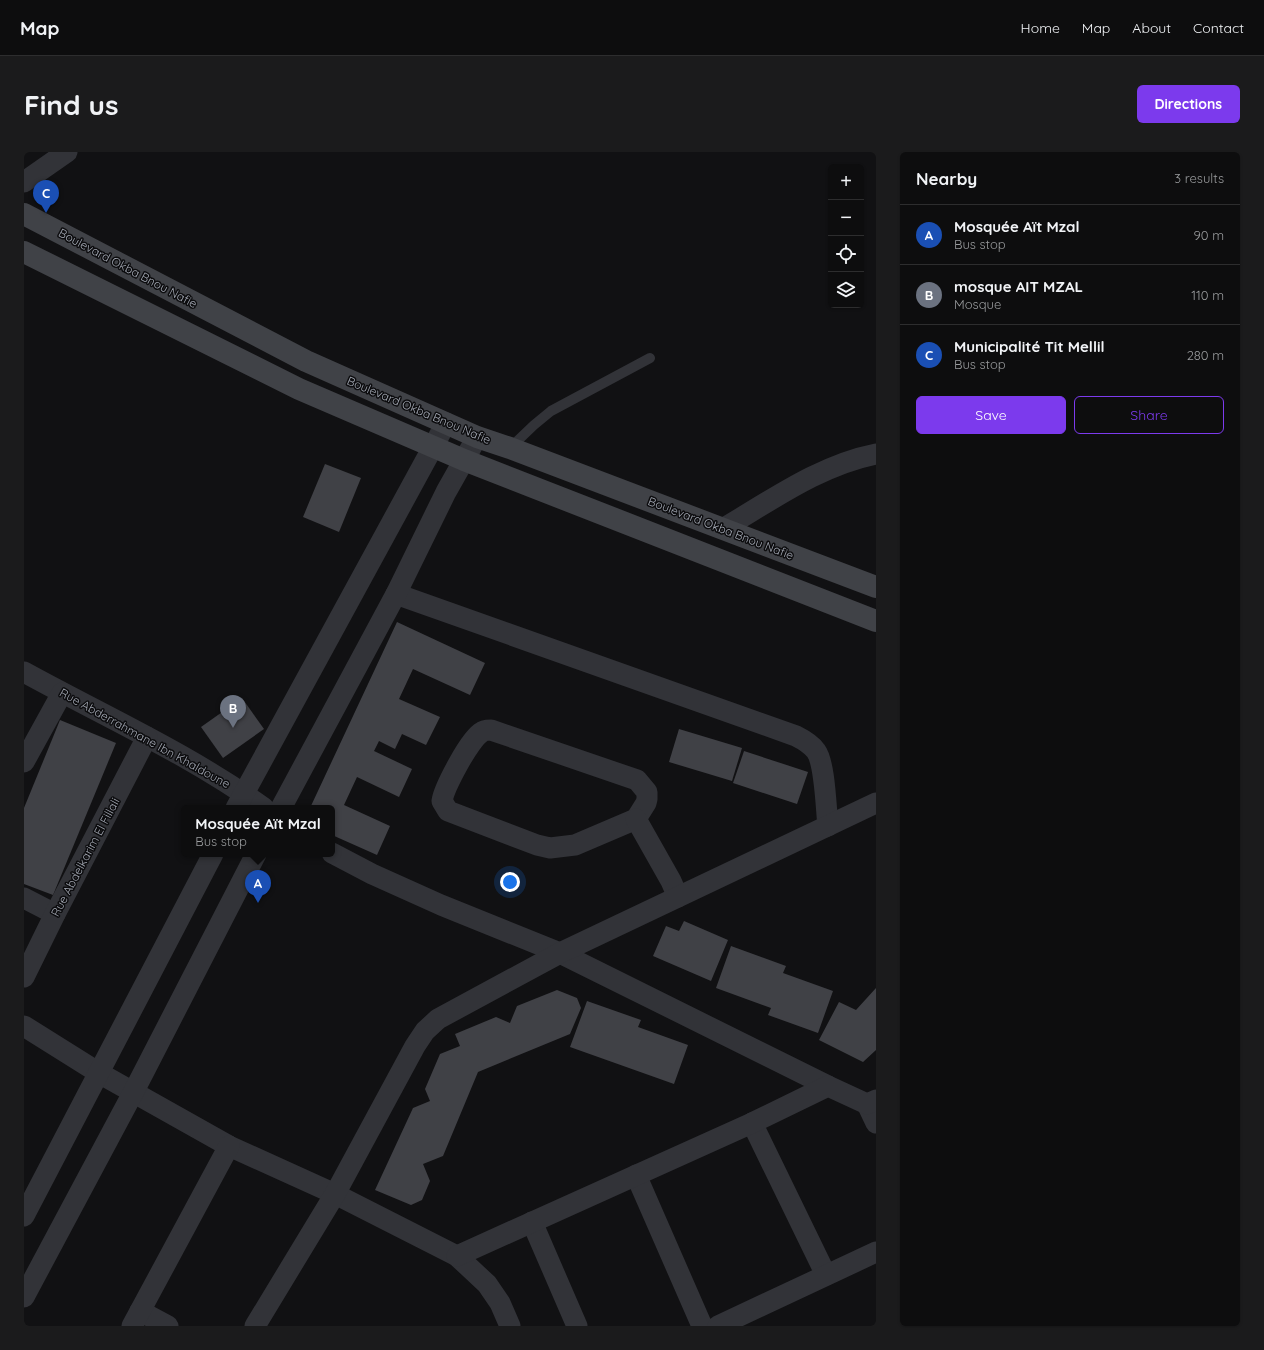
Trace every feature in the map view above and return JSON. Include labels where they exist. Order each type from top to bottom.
[{"type":"main road","name":"Boulevard Okba Bnou Nafie","points":[[24,214],[306,362],[446,422],[477,437],[724,528],[876,587]]},
{"type":"main road","points":[[24,252],[299,389],[464,460],[876,621]]},
{"type":"street","points":[[24,182],[67,152]]},
{"type":"street","points":[[239,800],[446,422]]},
{"type":"street","points":[[283,805],[396,594],[477,437]]},
{"type":"street","points":[[724,528],[822,471],[859,457],[876,454]]},
{"type":"street","points":[[396,594],[796,736],[810,744],[818,753],[824,782],[828,826]]},
{"type":"street","name":"Rue Abderrahmane Ibn Khaldoune","points":[[24,672],[147,737],[239,800],[255,805]]},
{"type":"street","points":[[24,762],[62,693]]},
{"type":"street","points":[[491,730],[638,780],[646,792],[647,799],[636,818],[574,845],[550,848],[537,845],[448,811],[442,801],[445,788],[470,744],[481,732],[491,730]]},
{"type":"street","name":"Rue Abdelkarim El Fillali","points":[[24,977],[147,737]]},
{"type":"street","points":[[256,1326],[335,1194],[415,1046],[430,1025],[438,1019],[560,953],[876,804]]},
{"type":"street","points":[[636,818],[671,881],[678,897]]},
{"type":"street","points":[[335,855],[372,874],[434,902],[560,953],[828,1086],[871,1102],[876,1123]]},
{"type":"street","points":[[24,1216],[211,857]]},
{"type":"street","points":[[24,1297],[134,1091],[254,857]]},
{"type":"street","points":[[24,898],[55,914]]},
{"type":"street","points":[[24,1026],[99,1073],[134,1091],[230,1146],[335,1194],[457,1256],[487,1284],[500,1303],[510,1326]]},
{"type":"street","points":[[457,1256],[752,1123],[828,1086]]},
{"type":"street","points":[[752,1123],[826,1275]]},
{"type":"street","points":[[168,1326],[136,1319],[230,1146]]},
{"type":"street","points":[[636,1175],[702,1326]]},
{"type":"street","points":[[532,1222],[577,1326]]},
{"type":"street","points":[[718,1326],[876,1252]]},
{"type":"lane","points":[[510,448],[551,411],[650,358]]},
{"type":"building","points":[[325,464],[361,478],[339,532],[303,517]]},
{"type":"building","points":[[397,622],[485,663],[470,695],[413,669],[399,699],[440,717],[426,745],[402,734],[395,749],[379,741],[374,751],[412,769],[399,797],[357,777],[344,805],[390,826],[377,855],[335,836],[335,805],[311,805]]},
{"type":"building","points":[[242,698],[264,729],[223,758],[201,727]]},
{"type":"building","points":[[60,720],[116,743],[53,895],[24,884],[24,808]]},
{"type":"building","points":[[679,729],[742,748],[732,781],[669,762]]},
{"type":"building","points":[[744,751],[808,772],[797,804],[733,783]]},
{"type":"building","points":[[684,921],[728,940],[711,981],[653,956],[666,926],[679,931]]},
{"type":"building","points":[[731,946],[786,966],[783,973],[833,991],[818,1033],[768,1015],[771,1008],[716,988]]},
{"type":"building","points":[[876,988],[876,1050],[863,1062],[819,1040],[839,1002],[856,1010]]},
{"type":"building","points":[[557,990],[577,998],[581,1008],[570,1034],[478,1072],[443,1156],[423,1164],[430,1181],[422,1200],[411,1205],[375,1190],[413,1108],[430,1101],[425,1089],[440,1054],[460,1046],[455,1034],[496,1017],[510,1023],[517,1006]]},
{"type":"building","points":[[587,1001],[641,1020],[638,1027],[688,1045],[674,1084],[570,1047]]},
{"type":"place","name":"Municipalité Tit Mellil","points":[[46,213]]},
{"type":"place","name":"mosque AIT MZAL","points":[[233,728]]},
{"type":"place","name":"Mosquée Aït Mzal","points":[[258,903]]}]
